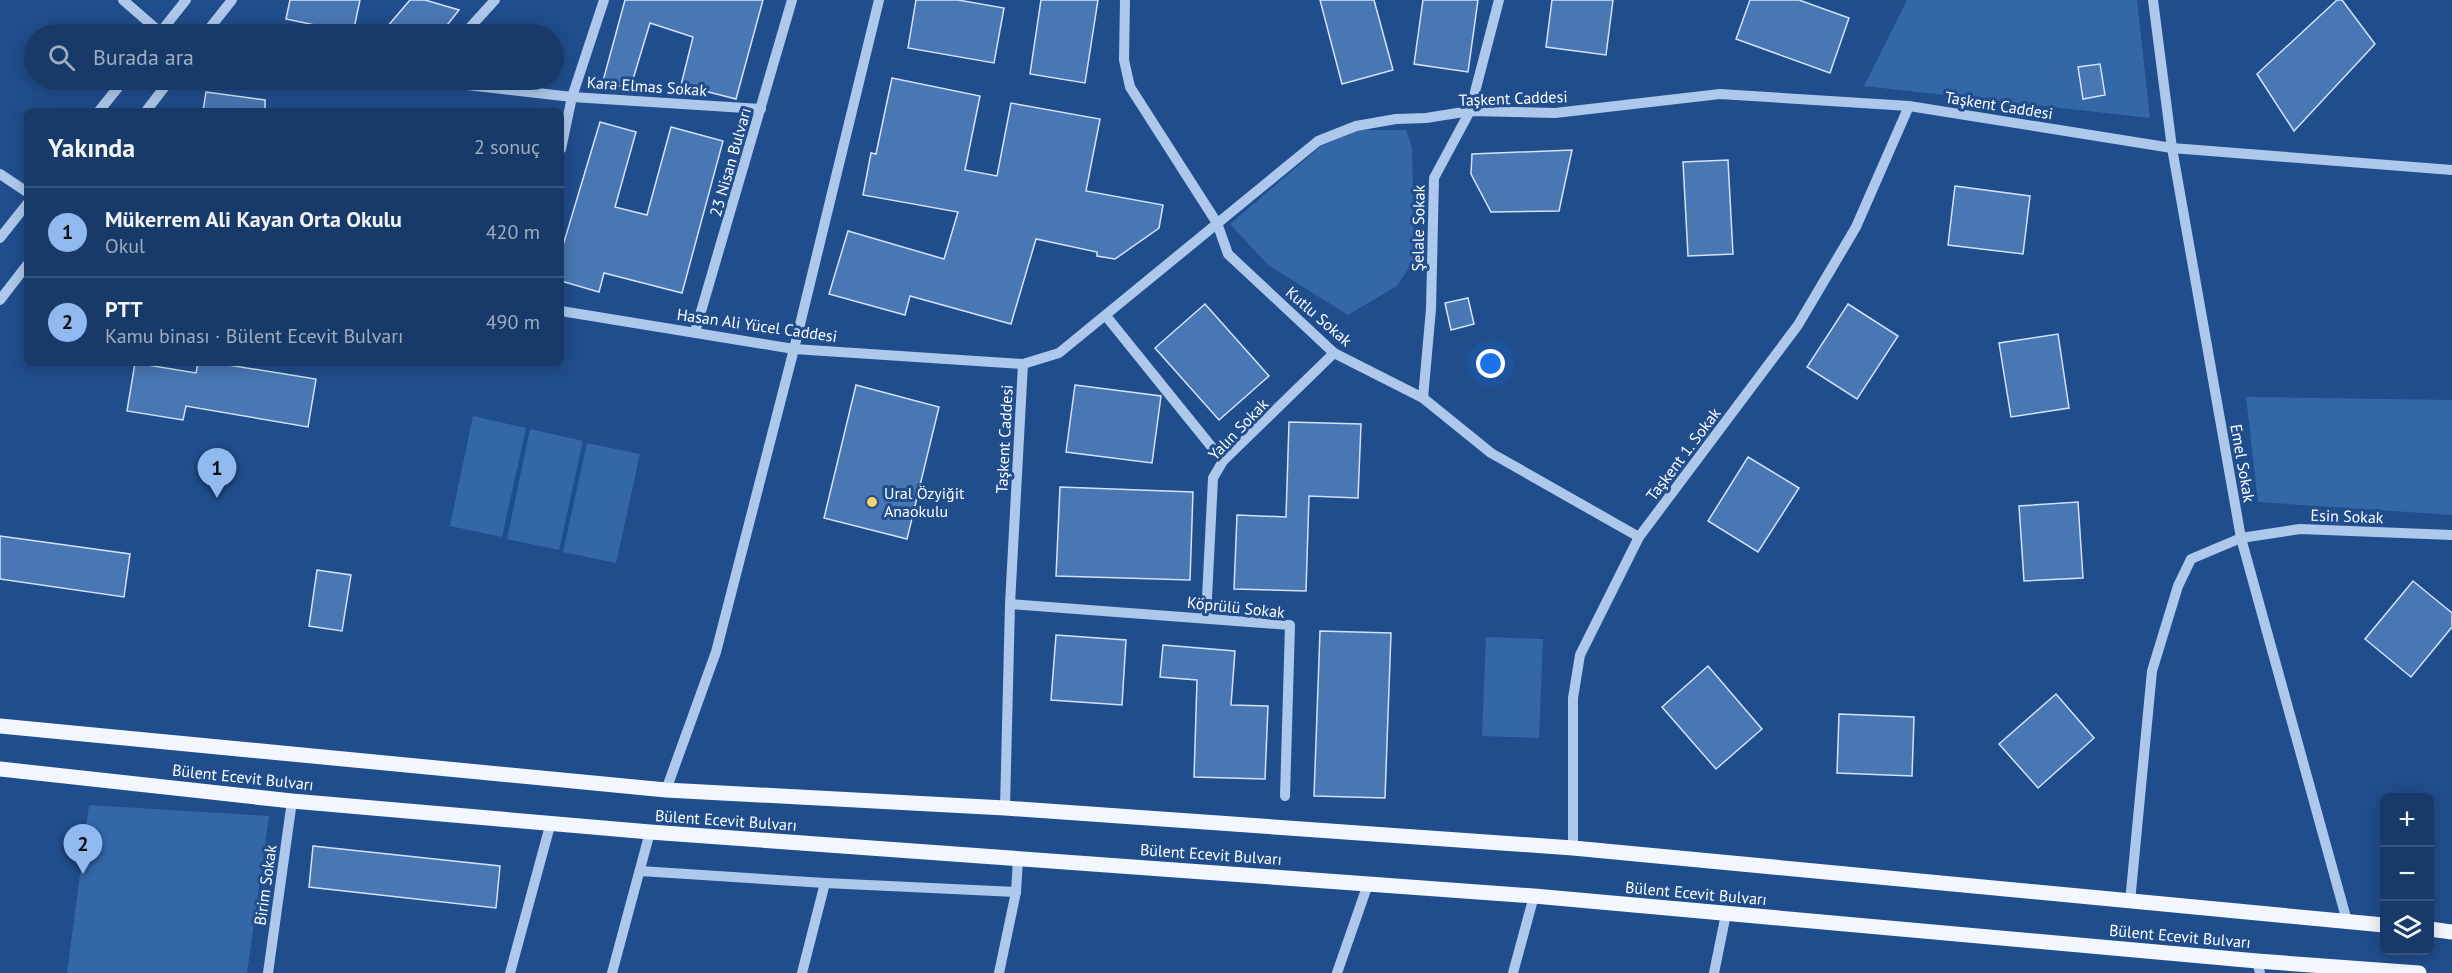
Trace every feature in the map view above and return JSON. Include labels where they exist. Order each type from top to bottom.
[{"type":"main road","name":"Bülent Ecevit Bulvarı","points":[[0,726],[666,790],[1005,808],[1573,848],[2380,924]]},
{"type":"main road","name":"Bülent Ecevit Bulvarı","points":[[0,769],[292,801],[650,832],[1534,896],[2259,967],[2420,973]]},
{"type":"main road","points":[[2434,930],[2452,932]]},
{"type":"street","points":[[123,0],[149,24]]},
{"type":"street","points":[[168,24],[186,0]]},
{"type":"street","points":[[213,24],[232,0]]},
{"type":"street","points":[[473,24],[495,0]]},
{"type":"street","points":[[564,135],[572,97],[604,0]]},
{"type":"street","name":"23 Nisan Bulvarı","points":[[695,333],[792,0]]},
{"type":"street","points":[[666,790],[716,652],[794,349],[879,0]]},
{"type":"street","name":"Kutlu Sokak","points":[[1125,0],[1125,60],[1130,87],[1217,223],[1228,254],[1334,353],[1423,398],[1491,453],[1639,537]]},
{"type":"street","name":"Şelale Sokak","points":[[1423,398],[1431,309],[1434,178],[1470,111],[1499,0]]},
{"type":"street","name":"Emel Sokak","points":[[2154,0],[2172,148],[2241,538],[2347,921]]},
{"type":"street","points":[[101,108],[116,90]]},
{"type":"street","points":[[148,108],[162,90]]},
{"type":"street","name":"Kara Elmas Sokak","points":[[511,90],[572,97],[761,109]]},
{"type":"street","name":"Taşkent Caddesi","points":[[1005,808],[1010,604],[1023,364],[1059,353],[1318,141],[1356,126],[1470,111],[1555,113],[1720,94],[1909,106],[2172,148],[2452,170]]},
{"type":"street","name":"Taşkent 1. Sokak","points":[[1573,848],[1573,698],[1580,655],[1639,537],[1798,325],[1856,226],[1909,106]]},
{"type":"street","points":[[0,174],[24,190]]},
{"type":"street","points":[[0,238],[24,208]]},
{"type":"street","points":[[0,300],[24,269]]},
{"type":"street","name":"Hasan Ali Yücel Caddesi","points":[[564,311],[794,349],[1023,364]]},
{"type":"street","points":[[1106,315],[1223,461]]},
{"type":"street","name":"Yalın Sokak","points":[[1206,618],[1213,478],[1223,461],[1334,353]]},
{"type":"street","name":"Esin Sokak","points":[[2130,902],[2152,671],[2178,586],[2191,560],[2241,538],[2300,529],[2452,535]]},
{"type":"street","name":"Köprülü Sokak","points":[[1010,604],[1290,625],[1285,796]]},
{"type":"street","name":"Birim Sokak","points":[[268,973],[292,801]]},
{"type":"street","points":[[510,973],[551,822]]},
{"type":"street","points":[[612,973],[650,832]]},
{"type":"street","points":[[999,973],[1016,892],[1018,859]]},
{"type":"street","points":[[640,871],[1016,892]]},
{"type":"street","points":[[802,973],[825,883]]},
{"type":"street","points":[[1337,973],[1368,884]]},
{"type":"street","points":[[1513,973],[1534,896]]},
{"type":"street","points":[[1714,973],[1726,914]]},
{"type":"shaded area","points":[[1907,0],[2137,0],[2150,118],[1864,86]]},
{"type":"shaded area","points":[[1359,130],[1406,130],[1412,147],[1414,260],[1397,286],[1348,315],[1268,265],[1230,224],[1321,146]]},
{"type":"shaded area","points":[[2246,397],[2452,400],[2452,515],[2258,502]]},
{"type":"shaded area","points":[[473,416],[526,428],[502,537],[450,526]]},
{"type":"shaded area","points":[[530,429],[583,441],[559,550],[507,539]]},
{"type":"shaded area","points":[[587,443],[640,454],[616,563],[563,552]]},
{"type":"shaded area","points":[[1486,637],[1543,639],[1539,738],[1482,736]]},
{"type":"shaded area","points":[[89,805],[269,816],[247,973],[67,973]]},
{"type":"building","points":[[290,0],[360,0],[355,24],[310,24],[286,19]]},
{"type":"building","points":[[410,0],[425,0],[459,10],[448,24],[390,24]]},
{"type":"building","points":[[625,0],[763,0],[736,99],[681,85],[693,37],[650,23],[630,89],[603,81]]},
{"type":"building","points":[[916,0],[958,0],[1004,8],[994,63],[908,48]]},
{"type":"building","points":[[1041,0],[1098,0],[1085,83],[1030,74]]},
{"type":"building","points":[[1320,0],[1374,0],[1393,70],[1342,84]]},
{"type":"building","points":[[1423,0],[1478,0],[1468,72],[1414,64]]},
{"type":"building","points":[[1552,0],[1613,0],[1606,55],[1546,47]]},
{"type":"building","points":[[1750,0],[1799,0],[1849,18],[1830,73],[1736,39]]},
{"type":"building","points":[[2337,0],[2342,0],[2375,44],[2294,131],[2257,74]]},
{"type":"building","points":[[2100,64],[2105,95],[2083,99],[2078,67]]},
{"type":"building","points":[[892,78],[980,96],[965,170],[997,176],[1011,103],[1100,119],[1086,191],[1163,205],[1159,228],[1115,259],[1097,256],[1097,252],[1036,239],[1011,324],[910,296],[905,315],[829,294],[848,231],[944,259],[958,212],[863,195],[871,153],[876,154]]},
{"type":"building","points":[[206,92],[265,100],[265,108],[203,108]]},
{"type":"building","points":[[600,122],[636,132],[615,207],[647,215],[671,127],[723,141],[682,293],[604,273],[599,292],[564,282],[564,242]]},
{"type":"building","points":[[1572,150],[1559,211],[1491,212],[1471,174],[1472,154]]},
{"type":"building","points":[[1728,160],[1733,254],[1688,256],[1683,162]]},
{"type":"building","points":[[1955,186],[2030,196],[2023,254],[1948,245]]},
{"type":"building","points":[[1468,298],[1474,324],[1451,330],[1445,303]]},
{"type":"building","points":[[1205,304],[1269,376],[1219,420],[1155,348]]},
{"type":"building","points":[[1848,304],[1898,336],[1857,399],[1807,367]]},
{"type":"building","points":[[2058,334],[2069,408],[2011,417],[1999,343]]},
{"type":"building","points":[[134,366],[153,366],[196,373],[197,366],[235,366],[316,379],[308,427],[186,406],[183,420],[127,411]]},
{"type":"building","points":[[856,385],[939,407],[907,539],[824,518]]},
{"type":"building","points":[[1075,385],[1161,396],[1152,463],[1066,452]]},
{"type":"building","points":[[1289,422],[1361,424],[1358,498],[1309,496],[1306,591],[1234,589],[1237,515],[1286,517]]},
{"type":"building","points":[[1748,457],[1799,488],[1758,552],[1708,521]]},
{"type":"building","points":[[1060,487],[1193,492],[1190,580],[1056,576]]},
{"type":"building","points":[[2078,502],[2083,578],[2024,581],[2019,506]]},
{"type":"building","points":[[0,536],[130,554],[124,597],[0,579]]},
{"type":"building","points":[[317,570],[351,575],[342,631],[309,626]]},
{"type":"building","points":[[2413,581],[2452,613],[2452,627],[2411,677],[2365,639]]},
{"type":"building","points":[[1320,631],[1391,633],[1385,798],[1314,796]]},
{"type":"building","points":[[1056,635],[1126,640],[1122,705],[1051,700]]},
{"type":"building","points":[[1163,645],[1235,651],[1231,705],[1268,706],[1265,779],[1194,777],[1197,680],[1160,677]]},
{"type":"building","points":[[1708,666],[1762,729],[1716,769],[1662,707]]},
{"type":"building","points":[[2056,694],[2094,738],[2038,788],[1999,744]]},
{"type":"building","points":[[1839,714],[1914,717],[1912,776],[1837,773]]},
{"type":"building","points":[[313,846],[500,866],[496,908],[309,887]]},
{"type":"place","name":"Mükerrem Ali Kayan Orta Okulu","points":[[217,498]]},
{"type":"place","name":"Ural Özyiğit Anaokulu","points":[[872,502]]},
{"type":"place","name":"PTT","points":[[83,874]]}]
